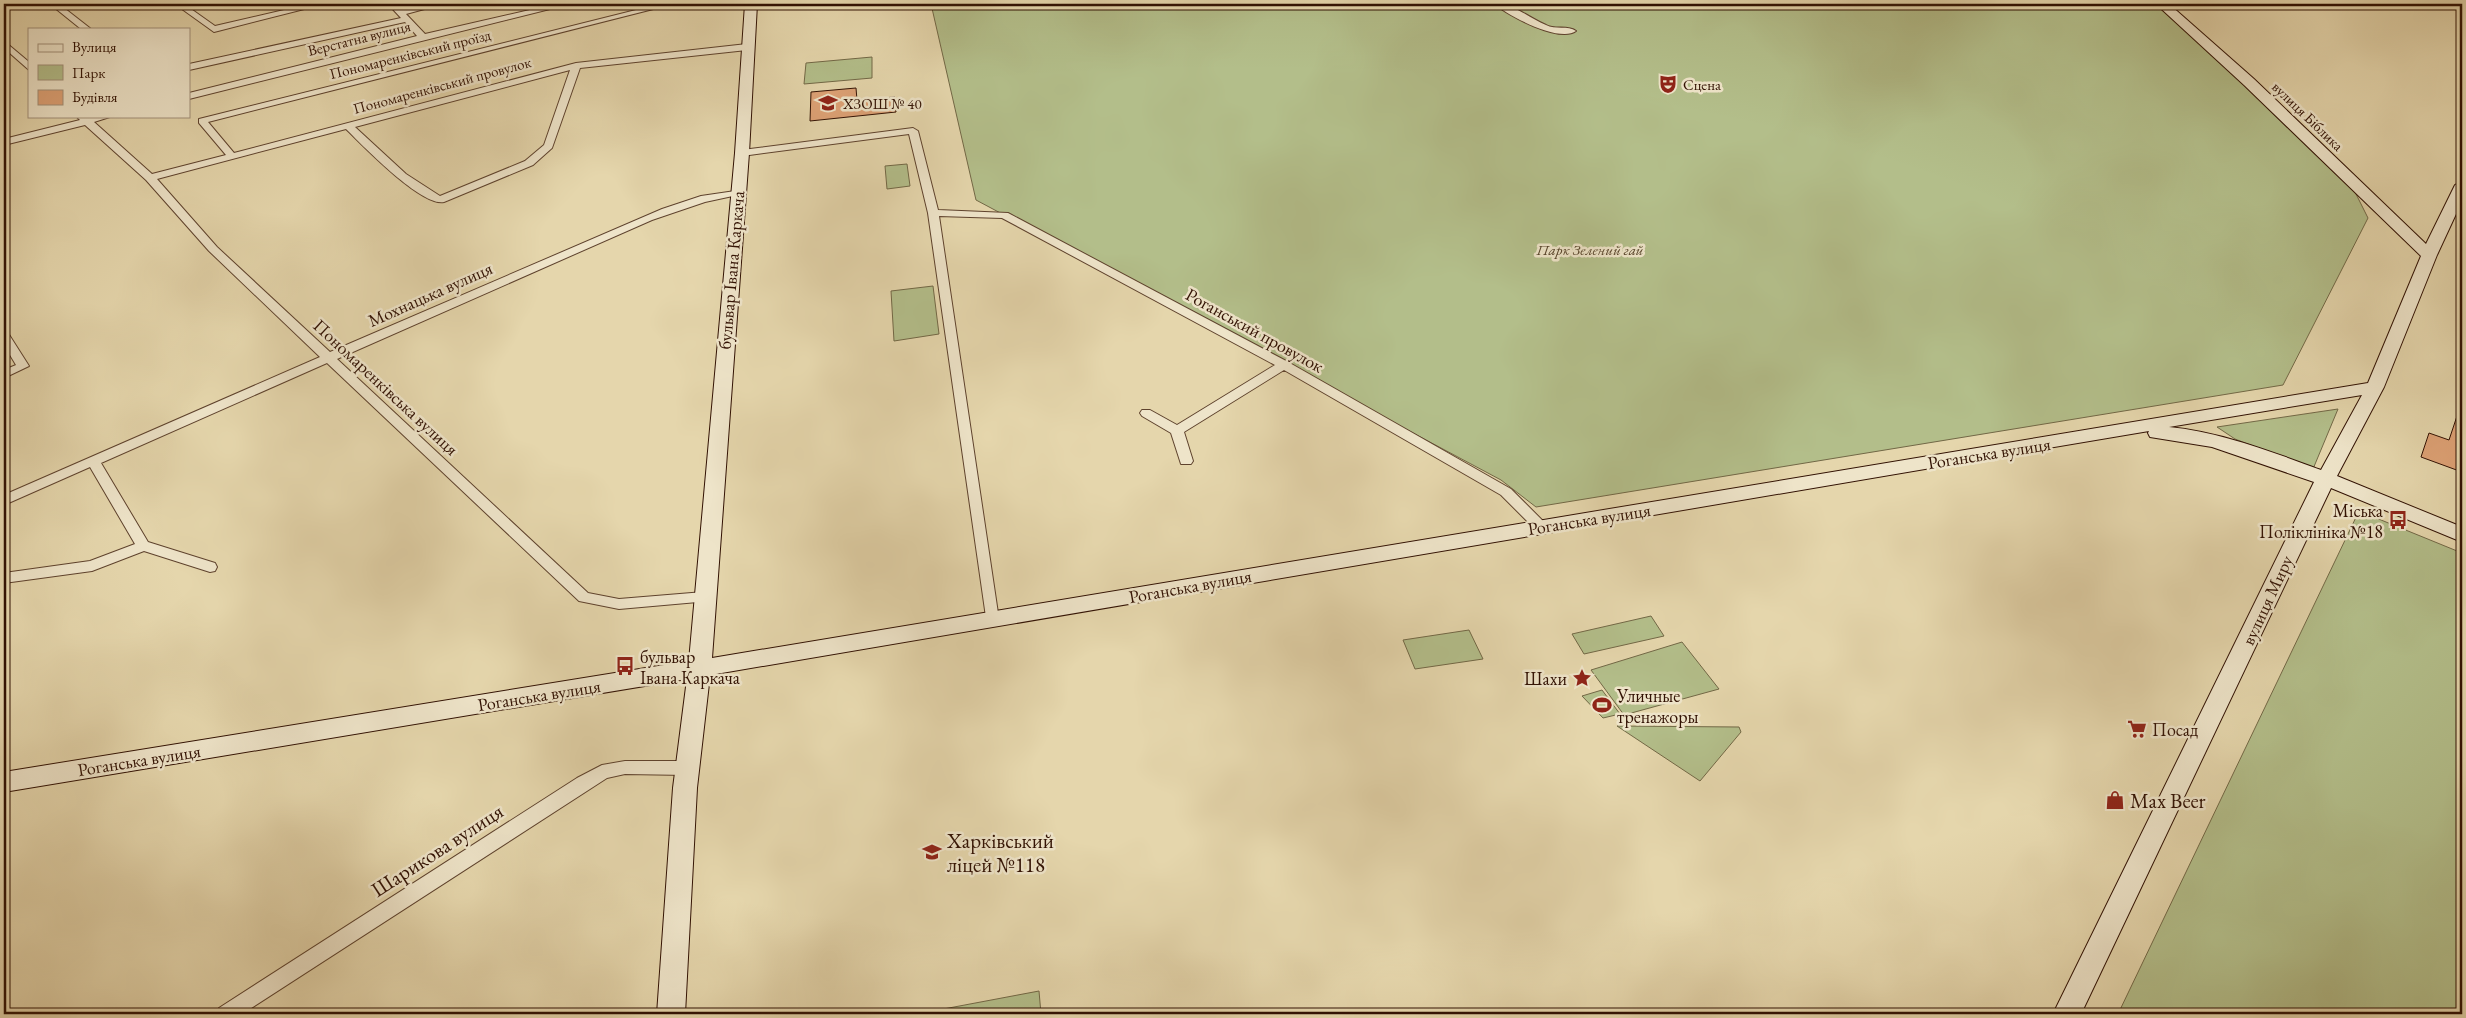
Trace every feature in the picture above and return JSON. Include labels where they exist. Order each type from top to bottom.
[{"type":"street","points":[[54,4],[86,28]]},
{"type":"street","points":[[179,4],[214,29],[320,4]]},
{"type":"street","points":[[266,4],[280,13]]},
{"type":"street","points":[[392,4],[423,37]]},
{"type":"street","points":[[190,67],[404,16],[439,4]]},
{"type":"street","name":"Верстатна вулиця","points":[[190,96],[423,37],[566,4]]},
{"type":"street","name":"Пономаренківський проїзд","points":[[231,155],[202,120],[669,4]]},
{"type":"street","points":[[1499,4],[1546,29],[1572,32]]},
{"type":"street","name":"вулиця Біблика","points":[[2162,4],[2249,82],[2429,255]]},
{"type":"street","name":"бульвар Івана Каркача","points":[[671,1014],[688,768],[700,668],[704,597],[742,153],[747,47],[753,5]]},
{"type":"street","points":[[4,44],[28,66]]},
{"type":"street","name":"Пономаренківський провулок","points":[[150,178],[231,155],[576,66],[747,47]]},
{"type":"street","points":[[348,126],[401,177],[423,192],[440,200],[529,163],[549,146],[576,66]]},
{"type":"street","points":[[4,142],[83,119]]},
{"type":"street","name":"Пономаренківська вулиця","points":[[83,119],[150,178],[213,248],[584,596],[620,604],[704,597]]},
{"type":"street","points":[[742,153],[914,131],[933,213],[992,620]]},
{"type":"street","name":"вулиця Миру","points":[[2067,1014],[2166,814],[2233,670],[2326,479],[2375,388],[2429,255],[2462,185]]},
{"type":"street","name":"Мохнацька вулиця","points":[[4,500],[578,248],[686,203],[716,195],[738,192]]},
{"type":"street","name":"Роганський провулок","points":[[933,213],[1004,215],[1284,364],[1506,492],[1541,526]]},
{"type":"street","points":[[4,336],[23,366],[4,374]]},
{"type":"street","points":[[1177,431],[1284,364]]},
{"type":"street","name":"Роганська вулиця","points":[[4,782],[992,620],[1541,526],[2110,434],[2375,388]]},
{"type":"street","points":[[1146,413],[1177,431],[1186,461]]},
{"type":"street","points":[[2110,434],[2170,433],[2204,438],[2326,479],[2462,535]]},
{"type":"street","points":[[94,461],[143,546]]},
{"type":"street","points":[[4,578],[92,566],[143,546],[210,567]]},
{"type":"street","name":"Шарикова вулиця","points":[[226,1014],[583,783],[608,770],[627,768],[664,770],[688,768]]},
{"type":"green space","name":"Парк Зелений гай","points":[[931,4],[2158,4],[2352,186],[2368,218],[2283,385],[1536,507],[1501,480],[976,200]]},
{"type":"green space","points":[[872,57],[872,78],[804,84],[806,63]]},
{"type":"green space","points":[[907,164],[910,186],[887,189],[885,166]]},
{"type":"green space","points":[[933,286],[939,334],[894,341],[891,291]]},
{"type":"green space","points":[[2338,409],[2313,469],[2235,439],[2217,427]]},
{"type":"green space","points":[[2359,511],[2462,553],[2462,1014],[2118,1014]]},
{"type":"green space","points":[[1651,616],[1664,636],[1584,654],[1572,634]]},
{"type":"green space","points":[[1469,630],[1483,659],[1415,669],[1403,640]]},
{"type":"green space","points":[[1682,642],[1719,689],[1624,715],[1591,670]]},
{"type":"green space","name":"Уличные тренажоры","points":[[1602,690],[1620,714],[1603,718],[1582,696]]},
{"type":"green space","points":[[1617,726],[1739,727],[1741,732],[1700,781]]},
{"type":"green space","points":[[1039,991],[1041,1014],[917,1014]]},
{"type":"building","name":"ХЗОШ № 40","points":[[856,88],[857,100],[895,97],[896,112],[810,121],[811,92]]},
{"type":"building","points":[[2460,407],[2462,408],[2462,472],[2421,457],[2429,433],[2449,440]]},
{"type":"place","name":"Сцена","points":[[1668,84]]},
{"type":"place","name":"ХЗОШ № 40","points":[[828,103]]},
{"type":"place","name":"Міська Поліклініка №18","points":[[2398,520]]},
{"type":"place","name":"бульвар Івана Каркача","points":[[625,666]]},
{"type":"place","name":"Шахи","points":[[1582,678]]},
{"type":"place","name":"Уличные тренажоры","points":[[1602,705]]},
{"type":"place","name":"Посад","points":[[2137,729]]},
{"type":"place","name":"Max Beer","points":[[2115,800]]},
{"type":"place","name":"Харківський ліцей №118","points":[[932,852]]}]
